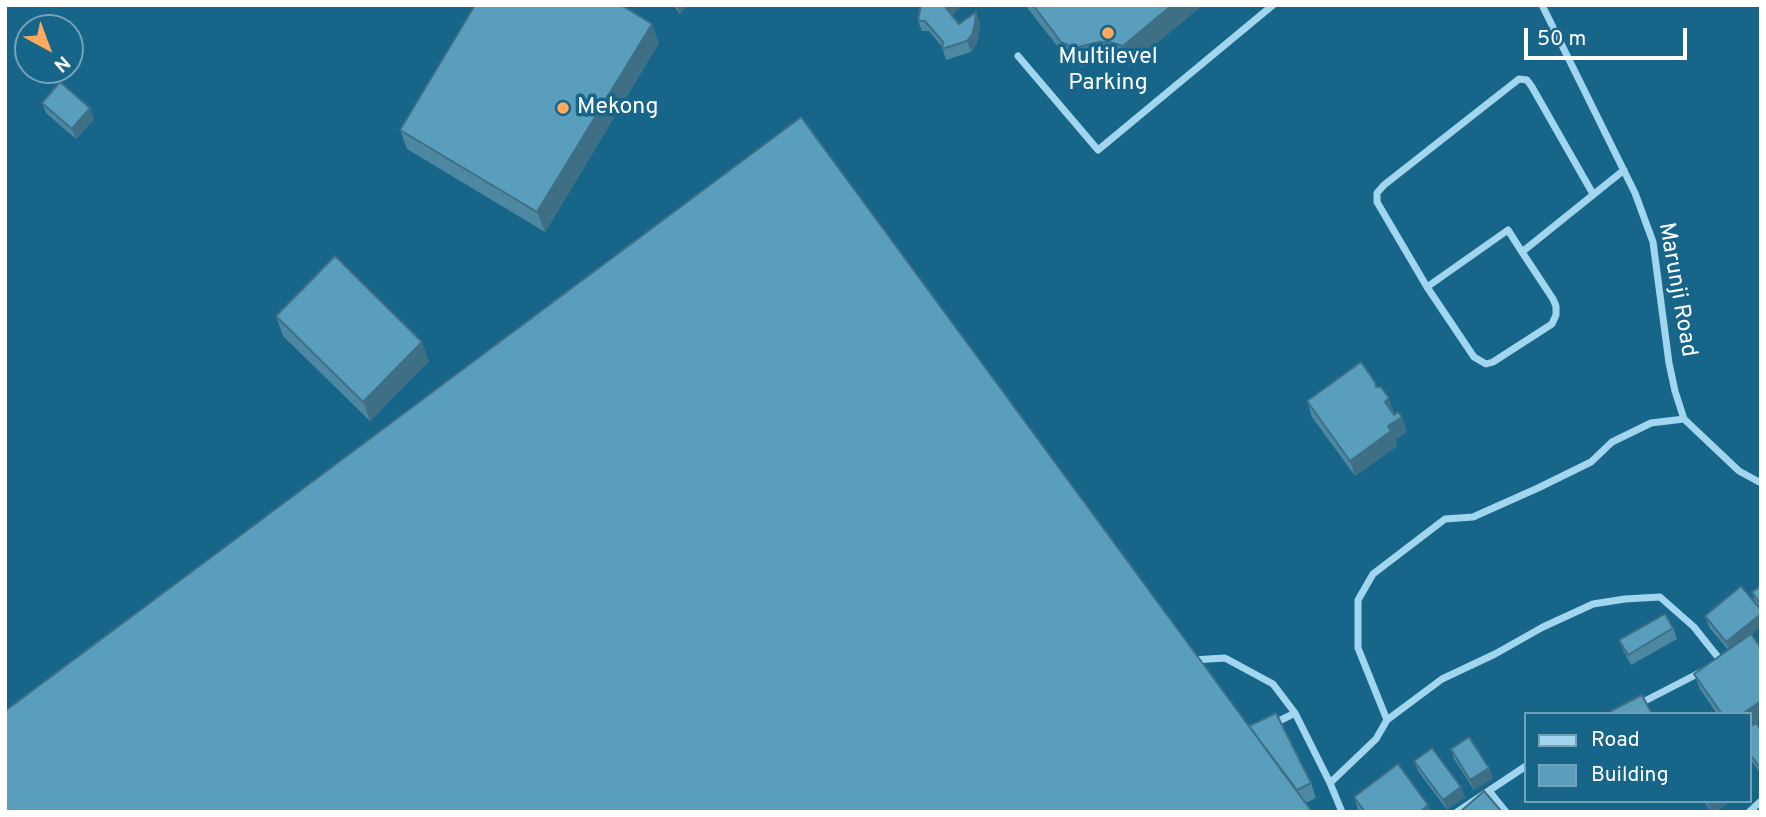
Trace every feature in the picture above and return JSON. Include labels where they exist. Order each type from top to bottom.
[{"type":"street","points":[[1018,56],[1098,150],[1273,5]]},
{"type":"street","name":"Marunji Road","points":[[1542,5],[1635,193],[1653,242],[1669,363],[1684,419],[1739,471],[1761,483]]},
{"type":"street","points":[[1427,287],[1508,230],[1553,299],[1556,314],[1552,324],[1493,362],[1486,364],[1474,358],[1427,287],[1377,202],[1377,193],[1384,185],[1519,79],[1527,80],[1532,87],[1593,194]]},
{"type":"street","points":[[1522,252],[1624,170]]},
{"type":"street","points":[[1387,720],[1358,648],[1358,600],[1373,573],[1445,519],[1473,517],[1538,488],[1591,462],[1612,442],[1651,423],[1684,419]]},
{"type":"street","points":[[1329,783],[1376,739],[1387,720],[1442,679],[1593,604],[1625,598],[1660,597],[1695,627],[1721,661]]},
{"type":"street","points":[[1629,709],[1733,654]]},
{"type":"street","points":[[1185,660],[1226,658],[1273,684],[1295,713],[1342,812]]},
{"type":"street","points":[[1270,726],[1295,713]]},
{"type":"street","points":[[1457,812],[1524,767]]},
{"type":"street","points":[[1489,791],[1506,812]]},
{"type":"street","points":[[1749,812],[1761,802]]},
{"type":"building","points":[[475,5],[621,5],[652,24],[537,212],[400,130]]},
{"type":"building","points":[[921,5],[948,5],[946,8],[959,24],[976,12],[972,35],[967,41],[942,49],[943,42],[925,21],[918,21]]},
{"type":"building","points":[[1033,5],[1172,5],[1123,46],[1099,42],[1074,48],[1061,42]]},
{"type":"building","points":[[58,84],[62,84],[90,108],[72,129],[42,103]]},
{"type":"building","points":[[801,117],[1312,812],[5,812],[5,711]]},
{"type":"building","points":[[335,256],[422,342],[363,402],[276,316]]},
{"type":"building","points":[[1361,362],[1376,387],[1381,387],[1389,398],[1385,402],[1394,415],[1398,412],[1402,417],[1388,426],[1391,431],[1350,461],[1307,401]]},
{"type":"building","points":[[1741,586],[1761,610],[1761,614],[1726,642],[1705,616]]},
{"type":"building","points":[[1761,586],[1761,605],[1752,592]]},
{"type":"building","points":[[1665,614],[1673,628],[1628,655],[1619,640]]},
{"type":"building","points":[[1751,634],[1761,648],[1761,701],[1745,712],[1721,712],[1694,674]]},
{"type":"building","points":[[1642,695],[1651,712],[1611,712]]},
{"type":"building","points":[[1276,713],[1311,783],[1297,790],[1249,726]]},
{"type":"building","points":[[1756,723],[1761,730],[1761,769],[1752,757],[1752,726]]},
{"type":"building","points":[[1469,737],[1489,768],[1470,780],[1451,749]]},
{"type":"building","points":[[1432,748],[1461,787],[1443,800],[1414,761]]},
{"type":"building","points":[[1398,764],[1428,805],[1420,812],[1365,812],[1354,797]]},
{"type":"building","points":[[1484,791],[1502,812],[1460,812]]},
{"type":"place","name":"Multilevel Parking","points":[[1108,33]]},
{"type":"place","name":"Mekong","points":[[563,108]]}]
